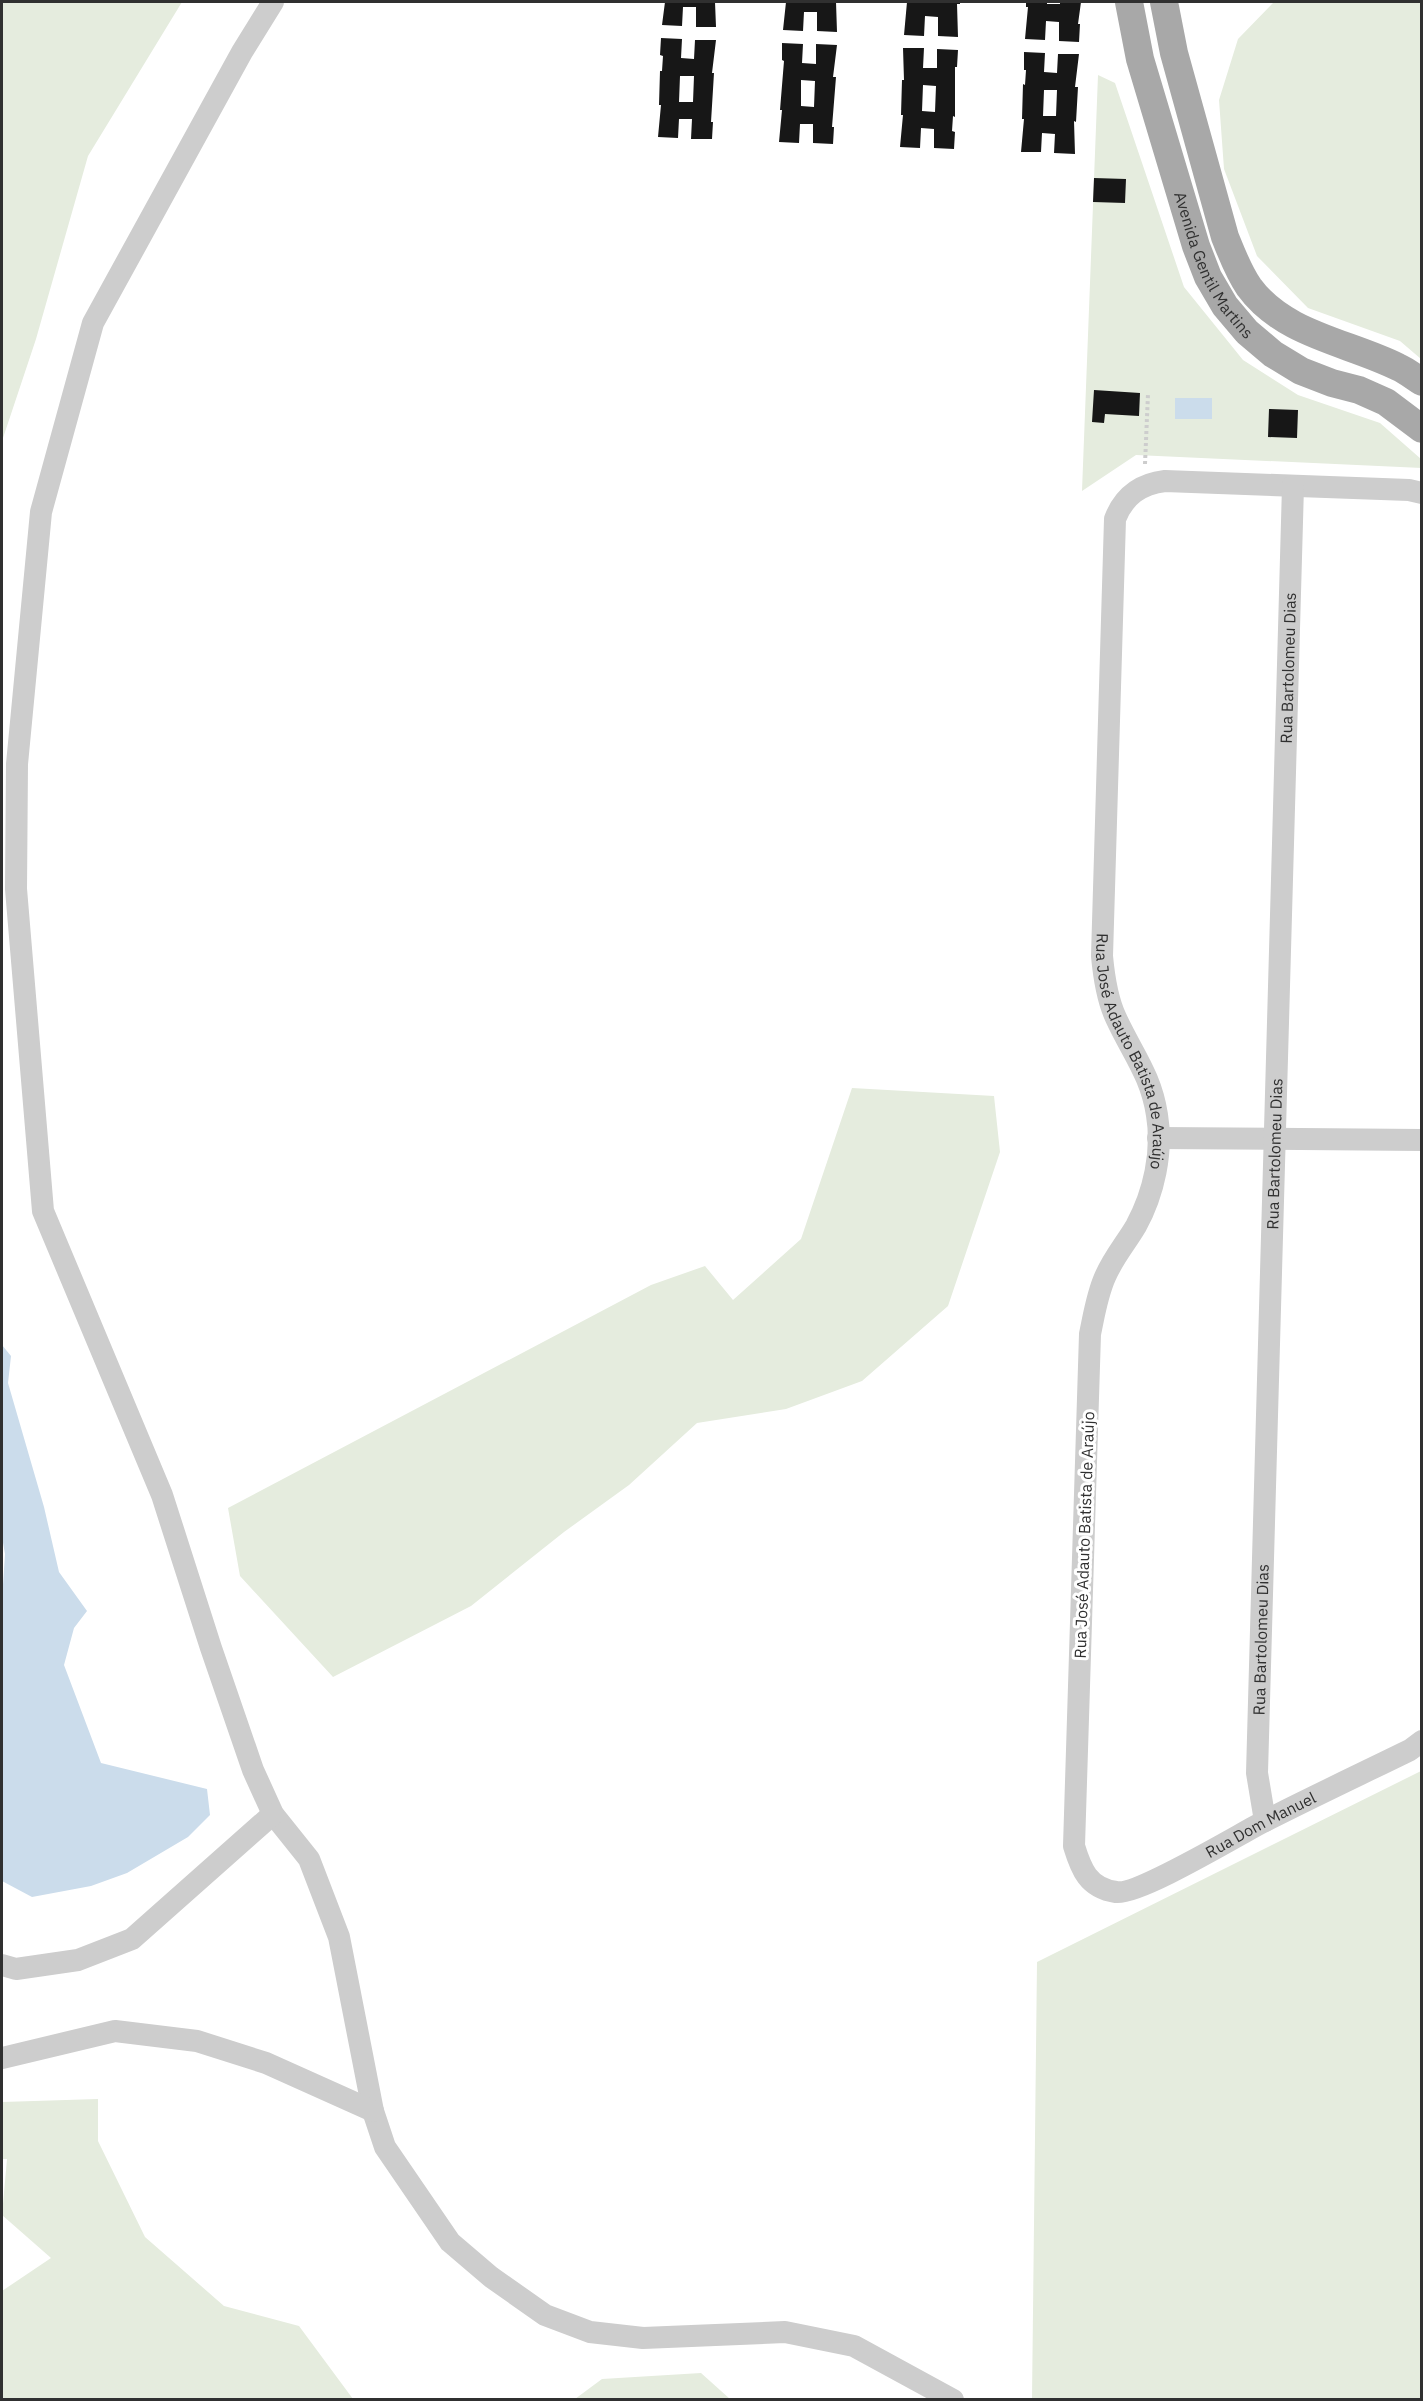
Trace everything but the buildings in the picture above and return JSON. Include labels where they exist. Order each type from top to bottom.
[{"type":"main road","name":"Avenida Gentil Martins","points":[[1129,2],[1140,59],[1196,246],[1208,277],[1225,306],[1247,332],[1273,354],[1301,370],[1386,402],[1422,429]]},
{"type":"main road","name":"Avenida Gentil Martins","points":[[1164,2],[1174,53],[1225,237],[1235,263],[1250,288],[1268,306],[1314,335],[1401,368],[1422,382]]},
{"type":"main road","points":[[1140,59],[1156,61],[1174,53]]},
{"type":"street","points":[[273,2],[242,52],[93,323],[41,512],[17,764],[16,889],[43,1211],[162,1495],[253,1770],[273,1814],[309,1859],[339,1937],[373,2111],[386,2147],[450,2242],[492,2277],[545,2315],[590,2332],[643,2338],[785,2332],[854,2346],[953,2400]]},
{"type":"street","points":[[1139,489],[1165,481],[1409,490],[1422,493]]},
{"type":"street","name":"Rua Bartolomeu Dias","points":[[1265,1821],[1257,1773],[1293,486]]},
{"type":"street","name":"Rua José Adauto Batista de Araújo","points":[[1095,1886],[1080,1866],[1074,1846],[1090,1334],[1095,1305],[1105,1277],[1135,1227],[1147,1201],[1155,1174],[1158,1138],[1157,1116],[1151,1088],[1140,1061],[1112,1008],[1104,978],[1102,956],[1113,527],[1122,504],[1139,489]]},
{"type":"street","points":[[1158,1138],[1275,1137],[1422,1140]]},
{"type":"street","name":"Rua Dom Manuel","points":[[1095,1886],[1118,1893],[1146,1885],[1265,1821],[1410,1750],[1422,1741]]},
{"type":"street","points":[[2,1965],[16,1969],[78,1960],[132,1939],[273,1814]]},
{"type":"street","points":[[2,2058],[115,2031],[197,2041],[266,2063],[373,2111]]},
{"type":"path","points":[[1139,489],[1148,394]]},
{"type":"shaded area","points":[[2,2],[182,2],[88,156],[36,339],[2,441]]},
{"type":"shaded area","points":[[1274,2],[1421,2],[1421,359],[1400,341],[1308,308],[1257,256],[1224,169],[1219,100],[1238,39]]},
{"type":"shaded area","points":[[1098,75],[1115,83],[1184,287],[1243,360],[1298,395],[1380,423],[1421,459],[1422,468],[1136,455],[1082,491]]},
{"type":"shaded area","points":[[852,1088],[994,1096],[1000,1152],[948,1306],[862,1381],[786,1409],[697,1423],[629,1485],[564,1532],[471,1606],[333,1677],[240,1576],[228,1508],[651,1285],[705,1266],[733,1300],[801,1239]]},
{"type":"shaded area","points":[[1421,1771],[1421,2399],[1032,2399],[1037,1962]]},
{"type":"shaded area","points":[[98,2099],[98,2141],[145,2237],[224,2306],[299,2326],[353,2399],[2,2399],[2,2291],[51,2258],[2,2215],[7,2159],[2,2159],[2,2102]]},
{"type":"shaded area","points":[[701,2373],[730,2399],[575,2399],[602,2379]]},
{"type":"water","points":[[1175,398],[1212,398],[1212,419],[1175,419]]},
{"type":"water","points":[[2,1345],[11,1356],[8,1383],[44,1507],[59,1572],[87,1611],[74,1628],[64,1665],[101,1763],[207,1789],[210,1815],[188,1837],[127,1873],[91,1886],[32,1897],[2,1881],[2,1600],[5,1554],[2,1537]]}]
